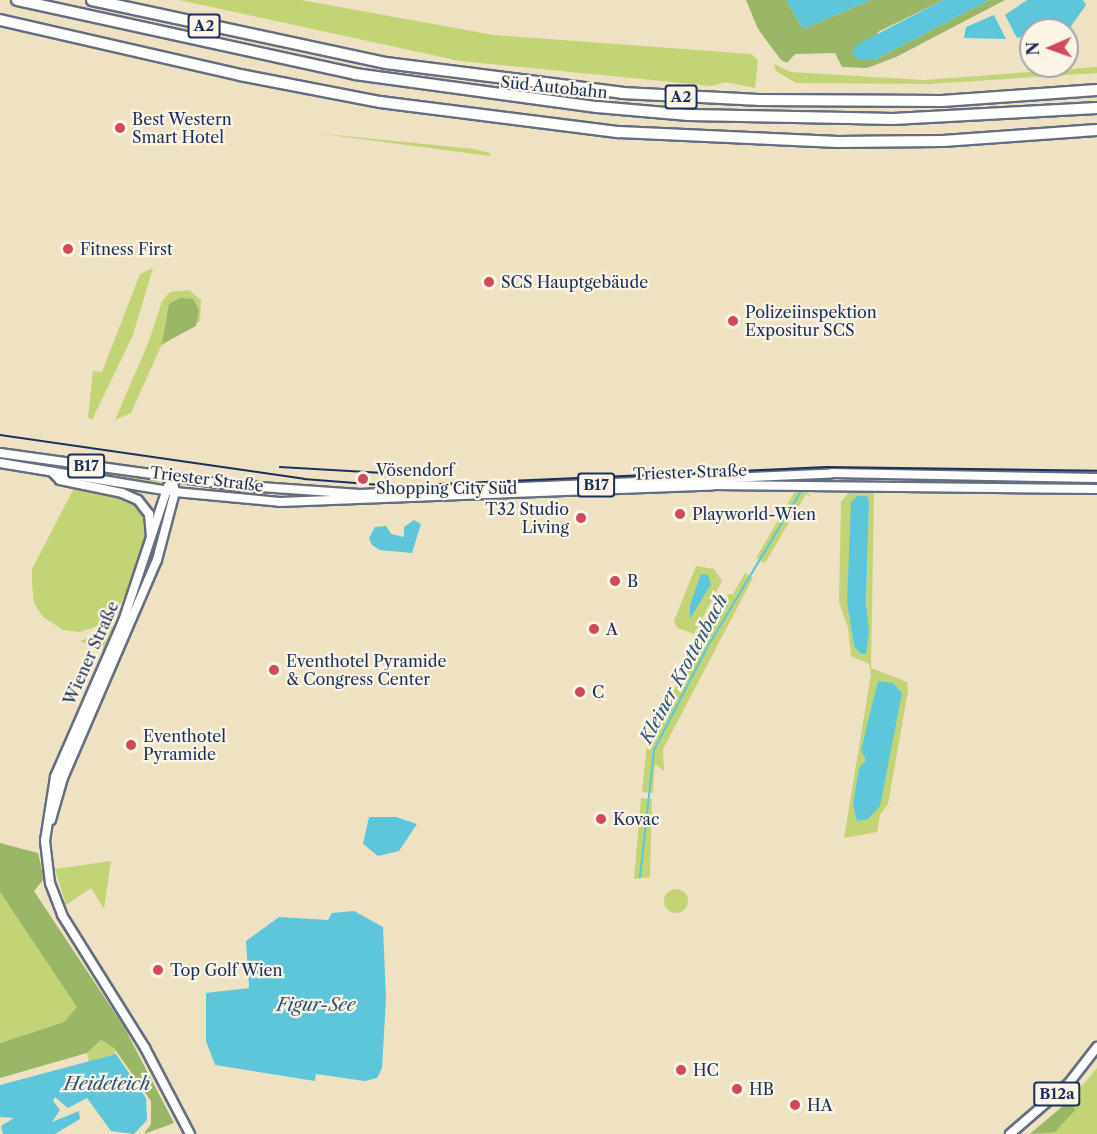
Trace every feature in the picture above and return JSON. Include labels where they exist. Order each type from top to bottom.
[{"type":"highway","name":"Süd Autobahn","points":[[17,0],[355,74],[597,107],[689,115],[870,119],[1097,108]]},
{"type":"highway","name":"Süd Autobahn","points":[[92,0],[386,63],[622,93],[758,100],[942,101],[1097,90]]},
{"type":"highway","points":[[0,20],[240,75],[380,102],[619,132],[849,142],[943,141],[1097,130]]},
{"type":"main road","name":"Triester Straße","points":[[0,453],[172,478],[360,494],[832,473],[1097,478]]},
{"type":"main road","name":"Triester Straße","points":[[0,463],[170,491],[312,503],[713,485],[1097,489]]},
{"type":"main road","points":[[52,472],[60,480],[122,493],[138,500],[149,514],[151,546]]},
{"type":"main road","name":"Wiener Straße","points":[[45,841],[63,778],[112,670],[157,560],[172,478]]},
{"type":"main road","name":"Wiener Straße","points":[[170,491],[112,648],[55,777],[48,798],[45,841],[50,883],[62,915],[145,1048],[190,1134]]},
{"type":"main road","name":"B12a","points":[[1010,1134],[1060,1091],[1097,1047]]},
{"type":"green space","points":[[179,0],[301,0],[494,35],[751,54],[758,60],[755,88],[725,82],[712,86],[460,61]]},
{"type":"green space","points":[[746,0],[786,0],[803,29],[871,0],[943,0],[878,32],[874,60],[989,0],[1005,0],[896,57],[867,68],[842,67],[835,53],[795,54],[787,63],[781,60],[758,29]]},
{"type":"green space","points":[[774,64],[791,72],[924,80],[1019,73],[1021,78],[929,84],[796,83],[776,71]]},
{"type":"green space","points":[[1097,67],[1097,73],[1079,74],[1079,68]]},
{"type":"green space","points":[[315,133],[474,149],[490,153],[490,156]]},
{"type":"green space","points":[[153,268],[133,335],[92,420],[88,417],[93,371],[102,372],[140,274]]},
{"type":"green space","points":[[189,290],[201,300],[200,321],[161,346],[131,413],[115,420],[149,341],[162,301],[170,292]]},
{"type":"green space","points":[[180,298],[193,299],[199,310],[196,326],[162,344],[169,304]]},
{"type":"green space","points":[[2,457],[159,480],[161,486],[0,459]]},
{"type":"green space","points":[[75,486],[135,502],[144,514],[148,532],[130,586],[115,614],[104,624],[80,632],[63,630],[43,617],[34,603],[32,584],[32,569]]},
{"type":"green space","points":[[805,490],[813,498],[806,494],[765,563],[756,558],[795,491]]},
{"type":"green space","points":[[849,492],[874,492],[871,668],[907,682],[908,691],[888,804],[880,815],[877,832],[844,838],[871,674],[869,664],[851,656],[848,628],[839,602],[841,502]],"holes":[[[869,502],[866,626],[854,646],[847,603]]]},
{"type":"green space","points":[[696,566],[714,569],[722,581],[694,634],[677,628],[674,621]]},
{"type":"green space","points":[[745,573],[753,578],[663,749],[664,771],[655,764],[653,793],[642,792],[648,736],[728,594],[733,594]]},
{"type":"green space","points":[[118,623],[104,651],[80,641],[102,633]]},
{"type":"green space","points":[[641,798],[652,799],[650,877],[634,879]]},
{"type":"green space","points":[[0,843],[38,853],[44,879],[34,891],[124,1027],[174,1123],[144,1134],[151,1124],[151,1101],[114,1048],[101,1040],[87,1053],[0,1078],[0,1043],[64,1022],[77,1007],[0,892]]},
{"type":"green space","points":[[111,861],[104,909],[91,888],[66,905],[55,869]]},
{"type":"green space","points":[[676,889],[685,892],[688,901],[685,910],[676,913],[667,910],[664,901],[667,892]]},
{"type":"green space","points":[[0,892],[78,1007],[64,1022],[0,1043]]},
{"type":"green space","points":[[101,1040],[114,1048],[116,1054],[89,1062],[87,1053]]},
{"type":"green space","points":[[1097,1068],[1097,1134],[1030,1134],[1070,1100]]},
{"type":"green space","points":[[1070,1100],[1075,1110],[1055,1132],[1030,1134]]},
{"type":"water","points":[[786,0],[871,0],[803,29]]},
{"type":"water","points":[[943,0],[989,0],[874,60],[858,60],[852,54],[856,45]]},
{"type":"water","points":[[1027,0],[1083,0],[1086,5],[1077,18],[1019,18],[1019,37],[1017,38],[1005,15]]},
{"type":"water","points":[[994,15],[1006,39],[964,38],[966,27]]},
{"type":"water","points":[[857,496],[867,496],[869,502],[866,604],[869,631],[866,654],[861,654],[854,646],[847,603],[851,502]]},
{"type":"water","points":[[414,520],[421,524],[412,553],[380,550],[372,545],[369,538],[375,527],[386,526],[391,534],[404,537],[404,527]]},
{"type":"water","points":[[701,574],[708,575],[711,584],[690,619],[690,605]]},
{"type":"water","points":[[878,681],[893,683],[902,693],[880,806],[868,819],[857,821],[853,804],[859,768],[866,760],[861,750]]},
{"type":"water","points":[[369,817],[396,817],[417,824],[399,851],[378,856],[363,844]]},
{"type":"water","name":"Figur-See","points":[[354,911],[383,927],[386,998],[382,1068],[377,1078],[365,1081],[316,1074],[315,1081],[215,1065],[206,1041],[206,993],[249,988],[246,941],[279,917],[328,920],[332,913]]},
{"type":"water","name":"Heideteich","points":[[116,1054],[146,1098],[147,1120],[134,1134],[111,1131],[87,1098],[68,1108],[55,1097],[53,1101],[60,1110],[52,1122],[79,1111],[80,1119],[55,1134],[3,1134],[1,1126],[14,1118],[0,1117],[0,1085]]},
{"type":"waterway","name":"Kleiner Krottenbach","points":[[640,877],[654,750],[708,646],[801,491]]},
{"type":"tram line","points":[[0,435],[304,479],[394,486],[827,467],[1097,471]]},
{"type":"tram line","points":[[280,467],[453,477]]},
{"type":"place","name":"Best Western Smart Hotel","points":[[120,128]]},
{"type":"place","name":"Fitness First","points":[[68,249]]},
{"type":"place","name":"SCS Hauptgebäude","points":[[489,282]]},
{"type":"place","name":"Polizeiinspektion Expositur SCS","points":[[733,321]]},
{"type":"place","name":"Vösendorf Shopping City Süd","points":[[363,479]]},
{"type":"place","name":"Playworld-Wien","points":[[680,514]]},
{"type":"place","name":"T32 Studio Living","points":[[581,518]]},
{"type":"place","name":"B","points":[[615,581]]},
{"type":"place","name":"A","points":[[594,629]]},
{"type":"place","name":"Eventhotel Pyramide & Congress Center","points":[[274,670]]},
{"type":"place","name":"C","points":[[580,692]]},
{"type":"place","name":"Eventhotel Pyramide","points":[[131,745]]},
{"type":"place","name":"Kovac","points":[[601,819]]},
{"type":"place","name":"Top Golf Wien","points":[[158,970]]},
{"type":"place","name":"HC","points":[[681,1070]]},
{"type":"place","name":"HB","points":[[737,1089]]},
{"type":"place","name":"HA","points":[[795,1105]]}]
